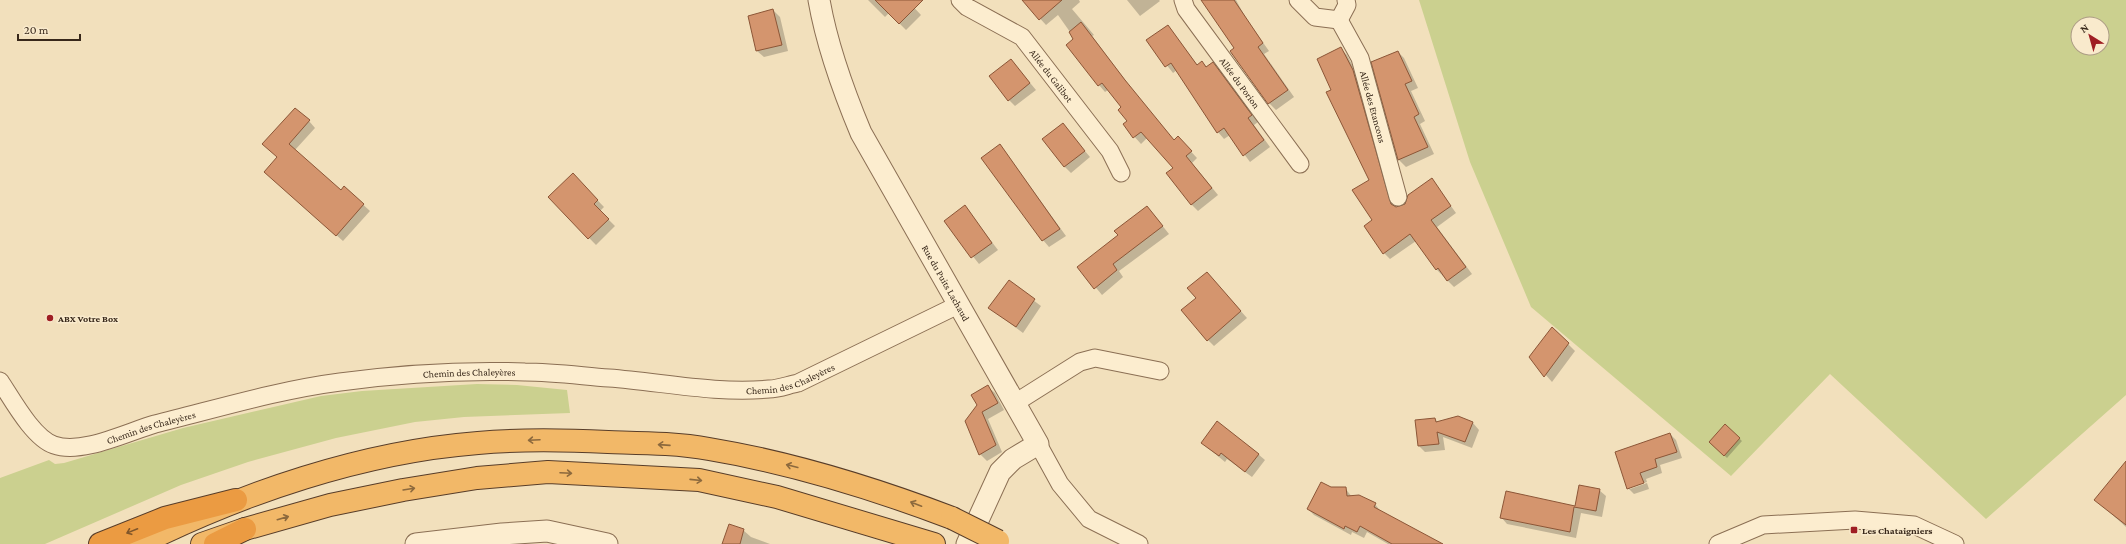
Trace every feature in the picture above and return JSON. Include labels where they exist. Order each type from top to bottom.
[{"type":"highway","points":[[100,544],[165,518],[236,500],[330,470],[398,454],[476,443],[551,439],[632,442],[707,448],[768,460],[842,479],[952,518],[1002,542]]},
{"type":"highway","points":[[202,544],[245,529],[330,505],[403,490],[477,478],[548,472],[699,480],[777,497],[933,544]]},
{"type":"highway","points":[[140,544],[236,500]]},
{"type":"highway","points":[[216,544],[245,529]]},
{"type":"street","name":"Rue du Puits Lachaud","points":[[820,0],[832,53],[844,93],[861,133],[1038,444]]},
{"type":"street","name":"Allée du Galibot","points":[[960,0],[967,7],[1022,37],[1110,151],[1121,174]]},
{"type":"street","name":"Allée du Porion","points":[[1183,0],[1186,8],[1300,164]]},
{"type":"street","points":[[1298,0],[1315,17],[1339,20],[1347,6],[1346,0]]},
{"type":"street","name":"Allée des Etancons","points":[[1339,20],[1360,58],[1398,197]]},
{"type":"street","name":"Chemin des Chaleyères","points":[[0,381],[23,416],[38,434],[52,445],[70,448],[90,445],[151,425],[277,394],[340,382],[411,375],[525,372],[617,379],[700,388],[771,389],[798,383],[958,305]]},
{"type":"street","points":[[1015,403],[1080,362],[1095,358],[1160,371]]},
{"type":"street","points":[[967,544],[1000,472],[1013,460],[1038,444],[1060,484],[1089,519],[1139,544]]},
{"type":"street","points":[[1718,544],[1763,525],[1855,520],[1914,525],[1955,544]]},
{"type":"street","points":[[416,544],[502,534],[547,531],[607,544]]},
{"type":"green space","points":[[1419,0],[2126,0],[2126,395],[1986,519],[1830,374],[1731,476],[1531,307],[1470,162]]},
{"type":"green space","points":[[477,384],[517,385],[567,390],[570,413],[464,417],[415,422],[336,438],[248,462],[181,485],[45,544],[0,544],[0,478],[49,460],[55,464],[64,463],[183,428],[321,396],[362,391]]},
{"type":"building","points":[[875,0],[923,0],[899,24]]},
{"type":"building","points":[[1022,0],[1062,0],[1039,20]]},
{"type":"building","points":[[1201,0],[1234,0],[1263,43],[1258,47],[1288,90],[1268,104],[1230,51],[1234,48]]},
{"type":"building","points":[[773,9],[782,45],[756,51],[748,16]]},
{"type":"building","points":[[1081,22],[1125,80],[1174,140],[1178,136],[1192,151],[1186,156],[1212,188],[1191,205],[1166,173],[1173,168],[1141,132],[1133,138],[1123,124],[1127,121],[1118,110],[1121,107],[1102,83],[1098,86],[1066,45],[1073,39],[1069,32]]},
{"type":"building","points":[[1168,25],[1197,65],[1202,61],[1206,67],[1213,62],[1252,115],[1248,118],[1264,140],[1243,156],[1224,128],[1217,133],[1171,63],[1165,67],[1146,40]]},
{"type":"building","points":[[1341,47],[1353,70],[1391,204],[1396,207],[1405,204],[1408,195],[1432,178],[1451,206],[1431,220],[1466,267],[1447,281],[1438,268],[1436,270],[1410,234],[1383,254],[1364,226],[1372,220],[1352,190],[1369,180],[1326,92],[1331,90],[1317,59]]},
{"type":"building","points":[[1398,51],[1412,81],[1405,84],[1419,114],[1414,117],[1428,147],[1398,160],[1371,62]]},
{"type":"building","points":[[1011,59],[1030,83],[1008,101],[989,76]]},
{"type":"building","points":[[295,108],[310,120],[289,144],[341,190],[344,186],[364,204],[336,236],[264,172],[277,157],[262,144]]},
{"type":"building","points":[[1063,123],[1085,151],[1064,167],[1042,139]]},
{"type":"building","points":[[1000,144],[1060,229],[1042,241],[981,158]]},
{"type":"building","points":[[573,173],[598,200],[594,204],[609,219],[588,239],[548,197]]},
{"type":"building","points":[[965,205],[992,243],[971,258],[944,221]]},
{"type":"building","points":[[1147,206],[1163,226],[1113,264],[1117,270],[1094,289],[1077,267],[1118,235],[1114,231]]},
{"type":"building","points":[[1207,272],[1241,311],[1207,341],[1181,310],[1196,298],[1187,288]]},
{"type":"building","points":[[1009,280],[1035,299],[1016,327],[988,308]]},
{"type":"building","points":[[1552,327],[1569,343],[1544,377],[1529,357]]},
{"type":"building","points":[[988,385],[998,403],[982,412],[996,445],[979,455],[965,421],[977,405],[971,395]]},
{"type":"building","points":[[1458,416],[1473,422],[1465,442],[1437,432],[1439,444],[1418,446],[1415,420],[1435,418],[1436,422]]},
{"type":"building","points":[[1217,421],[1259,454],[1245,472],[1221,453],[1219,456],[1201,443]]},
{"type":"building","points":[[1725,424],[1740,438],[1724,456],[1709,442]]},
{"type":"building","points":[[1670,433],[1677,452],[1655,459],[1657,467],[1640,473],[1644,483],[1627,489],[1615,452]]},
{"type":"building","points":[[2126,461],[2126,525],[2094,500]]},
{"type":"building","points":[[1321,482],[1331,487],[1346,487],[1347,496],[1359,495],[1376,503],[1374,507],[1443,544],[1392,544],[1360,526],[1357,532],[1345,526],[1344,529],[1307,509]]},
{"type":"building","points":[[1579,485],[1600,489],[1596,511],[1574,507],[1570,532],[1500,518],[1506,491],[1575,506]]},
{"type":"building","points":[[729,524],[744,529],[740,544],[722,544]]},
{"type":"place","name":"ABX Votre Box","points":[[50,318]]},
{"type":"place","name":"Les Chataigniers","points":[[1854,530]]}]
